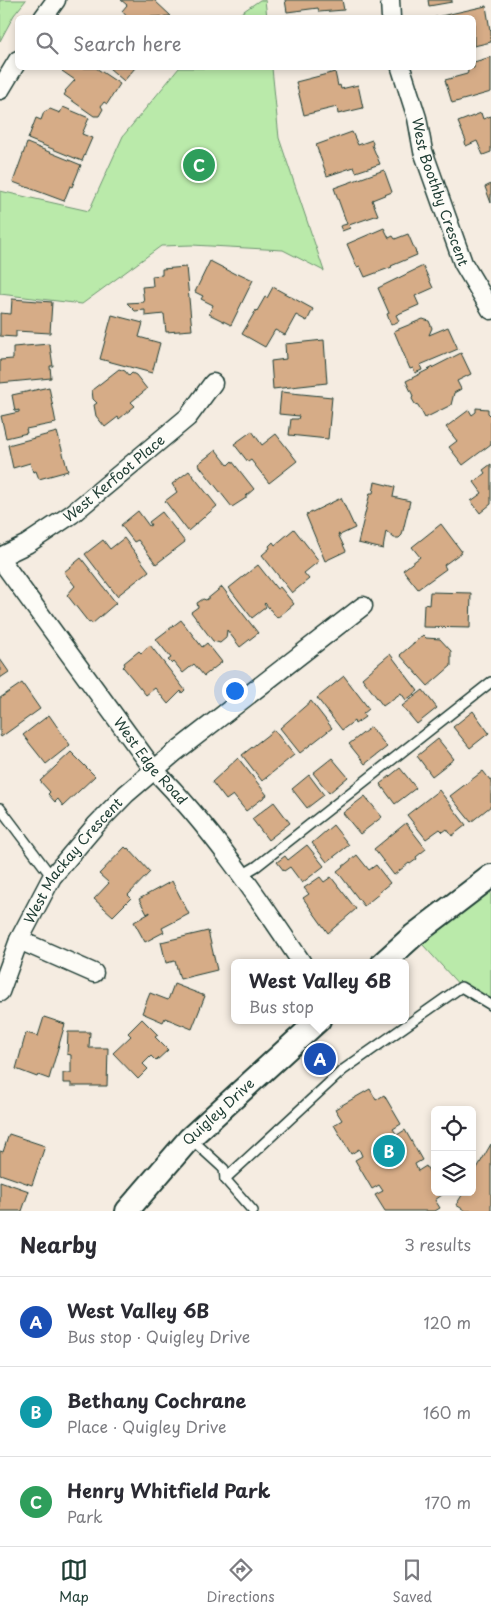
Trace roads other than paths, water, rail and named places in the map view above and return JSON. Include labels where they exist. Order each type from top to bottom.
[{"type":"street","points":[[45,15],[56,0]]},
{"type":"street","points":[[390,0],[391,15]]},
{"type":"street","points":[[0,90],[15,65]]},
{"type":"street","name":"West Boothby Crescent","points":[[403,70],[417,118],[423,151],[462,263],[491,310]]},
{"type":"street","name":"West Kerfoot Place","points":[[0,558],[27,544],[72,514],[188,417],[213,382]]},
{"type":"street","name":"West Edge Road","points":[[0,558],[154,770],[173,789],[242,875],[299,959]]},
{"type":"street","name":"West Mackay Crescent","points":[[0,992],[19,940],[52,876],[96,825],[126,794],[154,770],[363,606]]},
{"type":"street","points":[[387,959],[414,935],[491,876]]},
{"type":"street","points":[[19,940],[94,974]]},
{"type":"street","name":"Quigley Drive","points":[[127,1211],[190,1138],[315,1024]]},
{"type":"lane","points":[[242,875],[257,866],[491,682]]},
{"type":"lane","points":[[0,808],[52,876]]},
{"type":"lane","points":[[409,1023],[460,987],[491,1005]]},
{"type":"lane","points":[[225,1179],[342,1070],[407,1024]]},
{"type":"lane","points":[[190,1138],[224,1169],[225,1179],[253,1211]]},
{"type":"place","name":"Henry Whitfield Park","points":[[199,165]]},
{"type":"place","name":"West Valley 6B","points":[[320,1059]]},
{"type":"place","name":"Bethany Cochrane","points":[[389,1151]]}]
